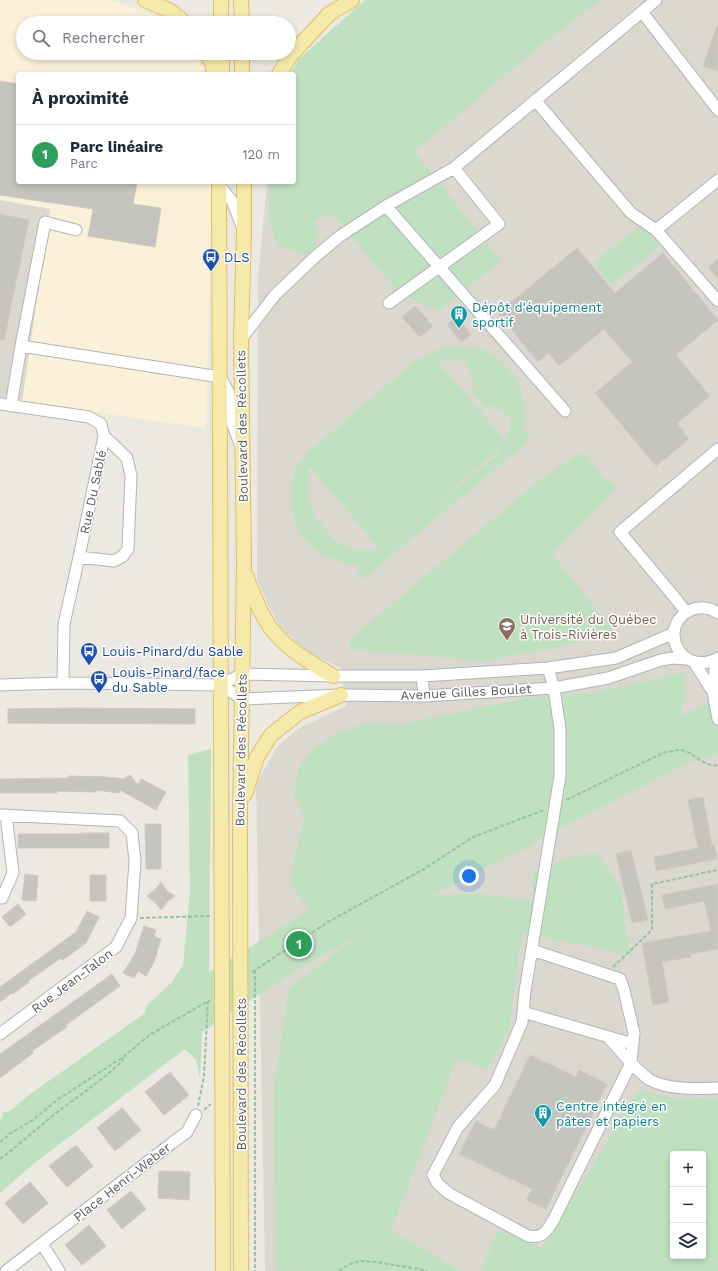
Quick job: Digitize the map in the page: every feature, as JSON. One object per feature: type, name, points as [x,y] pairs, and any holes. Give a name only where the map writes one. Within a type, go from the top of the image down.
[{"type":"main road","points":[[145,0],[171,11],[177,16]]},
{"type":"main road","points":[[221,0],[221,16]]},
{"type":"main road","points":[[241,0],[242,16]]},
{"type":"main road","points":[[296,50],[329,14],[352,0]]},
{"type":"main road","points":[[210,60],[213,65],[214,72]]},
{"type":"main road","points":[[222,60],[222,72]]},
{"type":"main road","points":[[242,60],[242,72]]},
{"type":"main road","points":[[280,72],[288,60]]},
{"type":"main road","name":"Boulevard des Récollets","points":[[219,184],[223,1271]]},
{"type":"main road","name":"Boulevard des Récollets","points":[[241,1271],[240,816],[244,562],[241,339],[244,184]]},
{"type":"main road","points":[[244,211],[248,184]]},
{"type":"main road","points":[[244,562],[248,582],[265,620],[277,635],[299,655],[333,676]]},
{"type":"main road","points":[[240,816],[257,757],[271,735],[300,712],[341,695]]},
{"type":"street","points":[[241,339],[275,295],[316,256],[340,236],[386,206],[454,168],[656,0]]},
{"type":"street","points":[[642,12],[718,110]]},
{"type":"street","points":[[535,100],[631,213],[656,230],[718,301]]},
{"type":"street","points":[[389,303],[499,224],[454,168]]},
{"type":"street","points":[[656,230],[718,180]]},
{"type":"street","points":[[219,184],[232,201],[244,232]]},
{"type":"street","points":[[386,206],[565,411]]},
{"type":"street","points":[[76,230],[45,222],[21,346],[5,405],[89,417],[101,424],[104,436]]},
{"type":"street","points":[[21,346],[220,377],[228,391],[233,425],[242,450]]},
{"type":"street","name":"Rue Du Sablé","points":[[79,557],[114,560],[124,556],[128,548],[131,476],[127,458],[104,436]]},
{"type":"street","name":"Rue Du Sablé","points":[[63,682],[64,624],[104,436]]},
{"type":"street","points":[[686,612],[620,532],[718,449]]},
{"type":"street","points":[[712,692],[690,661],[681,654],[677,648],[674,633],[680,618],[686,612],[703,608],[712,609],[718,613]]},
{"type":"street","name":"Avenue Gilles Boulet","points":[[242,674],[422,676],[548,668],[616,658],[674,633]]},
{"type":"street","name":"Avenue Gilles Boulet","points":[[242,698],[341,695],[424,696],[554,688],[608,678],[661,660],[673,658],[702,664],[717,659]]},
{"type":"street","points":[[717,659],[712,692],[718,719]]},
{"type":"street","points":[[532,950],[620,979],[634,1033],[631,1063],[553,1221],[545,1234],[536,1237],[528,1236],[450,1194],[438,1184],[433,1175],[458,1127],[495,1085],[522,1022],[532,950],[560,776],[560,729],[554,688],[548,668]]},
{"type":"street","points":[[0,685],[63,682],[221,685],[242,674]]},
{"type":"street","points":[[422,676],[424,696]]},
{"type":"street","points":[[221,685],[242,698]]},
{"type":"street","name":"Rue Jean-Talon","points":[[0,898],[2,898],[12,873],[3,815],[120,821],[132,833],[135,861],[131,918],[116,947],[0,1034]]},
{"type":"street","points":[[523,1012],[633,1044]]},
{"type":"street","points":[[608,1037],[631,1063],[650,1079],[660,1084],[685,1089],[718,1088]]},
{"type":"street","name":"Place Henri-Weber","points":[[6,1271],[187,1132],[196,1115]]},
{"type":"street","points":[[42,1244],[59,1271]]},
{"type":"path","points":[[564,801],[663,753],[680,750],[692,754],[703,763],[713,766],[718,765]]},
{"type":"path","points":[[255,1271],[254,970],[328,922],[424,869],[473,837],[545,810]]},
{"type":"path","points":[[620,979],[613,967],[652,930],[652,884],[718,870]]},
{"type":"path","points":[[131,918],[222,916]]},
{"type":"path","points":[[0,1142],[11,1133],[33,1120],[56,1100],[123,1057],[151,1034],[215,997]]},
{"type":"path","points":[[196,1115],[204,1076],[208,1001]]},
{"type":"path","points":[[0,1159],[21,1144],[55,1114],[111,1072],[123,1060],[123,1057]]},
{"type":"path","points":[[340,1271],[350,1264],[360,1261],[376,1262],[427,1271]]},
{"type":"shaded area","points":[[0,0],[111,0],[158,16],[16,16],[16,60],[198,60],[203,72],[16,72],[16,184],[212,184],[206,428],[22,402],[50,210],[0,200]]},
{"type":"shaded area","name":"Université du Québec à Trois-Rivières","points":[[395,0],[718,0],[718,1271],[265,1271],[256,784],[277,747],[299,728],[346,706],[341,668],[310,654],[281,628],[270,609],[257,580],[258,279],[267,184],[296,184],[296,178]]},
{"type":"shaded area","points":[[0,200],[50,209],[22,402],[0,399]]},
{"type":"green space","points":[[365,0],[600,0],[524,59],[453,120],[414,151],[501,261],[462,291],[438,312],[398,292],[333,214],[315,219],[316,256],[282,248],[274,238],[268,216],[271,184],[296,184],[296,72],[291,72],[298,60]]},
{"type":"green space","points":[[642,224],[660,246],[612,285],[594,263]]},
{"type":"green space","points":[[451,347],[474,348],[492,354],[500,360],[514,377],[523,397],[525,420],[523,430],[531,439],[363,579],[355,571],[362,564],[347,563],[333,559],[310,545],[302,535],[295,522],[292,508],[293,478],[296,469],[306,454],[416,360],[435,350]],"holes":[[[449,359],[465,361],[475,385],[470,390],[486,408],[490,405],[511,417],[509,434],[506,441],[438,362]],[[503,446],[501,452],[405,530]],[[311,468],[379,548],[367,551],[351,549],[334,540],[315,517],[308,497],[308,470]]]},
{"type":"green space","points":[[580,453],[587,454],[602,477],[617,487],[552,554],[617,635],[599,636],[556,648],[481,661],[351,649],[349,640],[541,479]]},
{"type":"green space","points":[[684,672],[684,695],[679,717],[718,698],[718,753],[685,764],[535,842],[523,850],[514,853],[423,900],[434,896],[476,893],[533,901],[533,872],[574,856],[597,853],[621,888],[627,939],[632,955],[522,933],[509,1029],[486,1070],[457,1058],[391,1230],[460,1271],[277,1271],[273,1095],[289,989],[359,935],[293,972],[202,1032],[200,1078],[196,1060],[185,1049],[36,1162],[0,1193],[0,1119],[2,1118],[3,1112],[10,1111],[29,1095],[145,1013],[146,1006],[171,983],[183,965],[190,892],[188,755],[211,749],[209,972],[310,910],[292,886],[293,865],[305,817],[294,796],[298,770],[311,751],[337,733],[367,723],[401,724],[533,697],[592,693]]},
{"type":"green space","points":[[638,1091],[681,1099],[718,1097],[718,1271],[482,1271],[498,1230],[543,1248]]},
{"type":"building","points":[[718,26],[718,71],[703,66]]},
{"type":"building","points":[[0,81],[16,84],[16,184],[137,184],[133,204],[161,208],[155,247],[88,236],[93,209],[0,195]]},
{"type":"building","points":[[0,214],[29,220],[4,340],[0,340]]},
{"type":"building","points":[[577,248],[615,293],[663,253],[718,320],[676,355],[710,396],[677,423],[689,439],[656,466],[595,393],[632,362],[604,329],[559,366],[549,353],[538,362],[498,313]]},
{"type":"building","points":[[718,259],[718,279],[708,267]]},
{"type":"building","points":[[415,306],[433,326],[420,337],[402,317]]},
{"type":"building","name":"Dépôt d'équipement sportif","points":[[457,316],[471,335],[461,342],[447,324]]},
{"type":"building","points":[[8,709],[195,709],[195,724],[8,723]]},
{"type":"building","points":[[130,775],[138,785],[141,779],[166,792],[156,810],[120,790],[119,793],[96,790],[96,792],[57,791],[57,793],[0,793],[0,779],[69,778],[69,776],[124,779]]},
{"type":"building","points":[[703,797],[712,846],[714,845],[717,859],[656,871],[654,857],[698,848],[688,800]]},
{"type":"building","points":[[145,824],[161,824],[161,869],[146,869]]},
{"type":"building","points":[[109,833],[109,848],[18,848],[18,834]]},
{"type":"building","points":[[631,850],[648,920],[632,923],[616,854]]},
{"type":"building","points":[[25,874],[38,876],[36,901],[22,900]]},
{"type":"building","points":[[90,875],[106,875],[106,901],[90,901]]},
{"type":"building","points":[[161,882],[167,891],[175,896],[167,902],[161,910],[155,902],[147,896],[155,890]]},
{"type":"building","points":[[718,884],[718,949],[690,954],[691,957],[662,962],[669,1002],[653,1005],[642,943],[711,931],[704,901],[665,909],[662,895]]},
{"type":"building","points":[[18,904],[26,914],[10,927],[2,917]]},
{"type":"building","points":[[87,911],[99,917],[86,943],[63,960],[61,958],[0,1002],[0,987],[76,932]]},
{"type":"building","points":[[144,926],[156,930],[154,936],[161,939],[154,962],[146,976],[138,971],[134,978],[123,973],[135,954]]},
{"type":"building","points":[[112,974],[120,986],[66,1025],[67,1027],[32,1051],[33,1053],[0,1078],[0,1054]]},
{"type":"building","name":"Centre intégré en pâtes et papiers","points":[[530,1055],[576,1077],[579,1070],[607,1084],[546,1209],[526,1200],[532,1189],[459,1154],[476,1121],[494,1130]]},
{"type":"building","points":[[170,1072],[189,1095],[164,1115],[145,1092]]},
{"type":"building","points":[[122,1108],[141,1130],[115,1151],[97,1128]]},
{"type":"building","points":[[76,1145],[93,1166],[67,1187],[49,1166]]},
{"type":"building","points":[[159,1171],[190,1172],[189,1200],[158,1198]]},
{"type":"building","points":[[30,1182],[48,1203],[23,1224],[5,1203]]},
{"type":"building","points":[[131,1191],[146,1209],[122,1229],[107,1210]]},
{"type":"building","points":[[89,1225],[106,1246],[82,1265],[65,1245]]},
{"type":"place","name":"DLS","points":[[211,272]]},
{"type":"place","name":"Dépôt d'équipement sportif","points":[[459,329]]},
{"type":"place","name":"Université du Québec à Trois-Rivières","points":[[507,641]]},
{"type":"place","name":"Louis-Pinard/du Sable","points":[[89,666]]},
{"type":"place","name":"Louis-Pinard/face du Sable","points":[[99,694]]},
{"type":"place","name":"Parc linéaire","points":[[299,944]]},
{"type":"place","name":"Centre intégré en pâtes et papiers","points":[[543,1128]]}]
